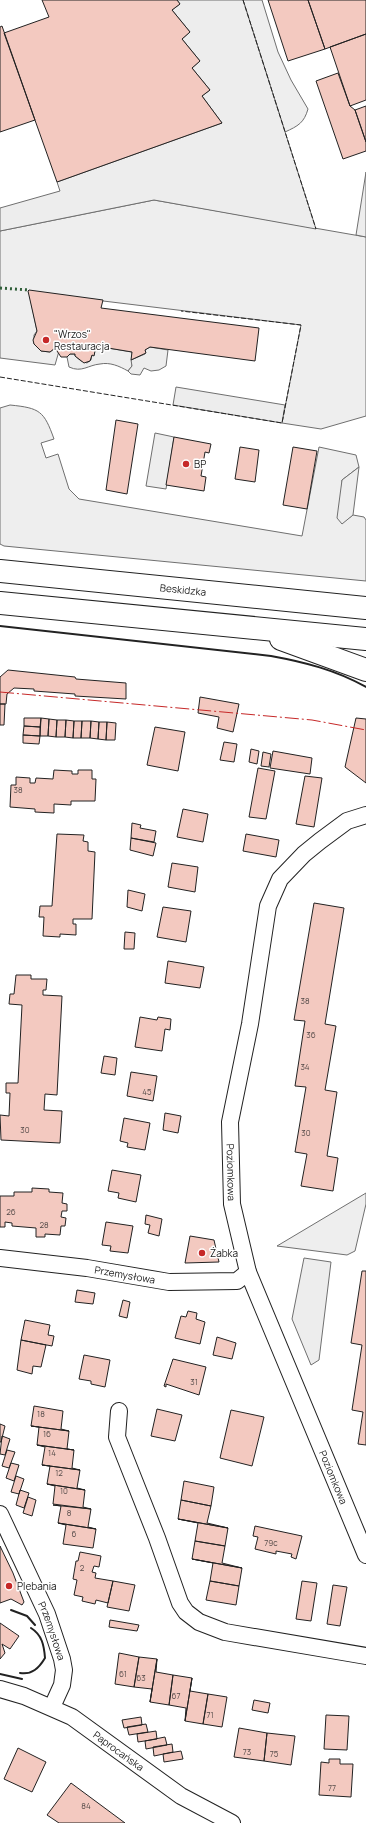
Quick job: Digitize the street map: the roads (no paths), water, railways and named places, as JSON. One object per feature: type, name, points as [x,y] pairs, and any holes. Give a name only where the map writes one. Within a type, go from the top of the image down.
[{"type":"main road","points":[[0,560],[38,574]]},
{"type":"main road","name":"Beskidzka","points":[[0,571],[366,608]]},
{"type":"main road","points":[[0,602],[366,639]]},
{"type":"main road","points":[[242,626],[350,662],[366,670]]},
{"type":"street","name":"Poziomkowa","points":[[366,815],[347,821],[304,854],[280,879],[268,906],[250,1024],[230,1122],[232,1204],[248,1272],[366,1555]]},
{"type":"street","name":"Przemysłowa","points":[[0,1258],[87,1268],[169,1282],[237,1281],[248,1272]]},
{"type":"street","points":[[119,1411],[117,1437],[157,1538],[178,1599],[190,1616],[204,1624],[225,1632],[366,1656]]},
{"type":"street","name":"Przemysłowa","points":[[0,1514],[47,1614],[62,1659],[64,1670],[62,1685],[52,1707]]},
{"type":"street","name":"Paprocańska","points":[[0,1689],[52,1707],[72,1717],[181,1796],[232,1823]]},
{"type":"place","name":"\"Wrzos\" Restauracja","points":[[46,340]]},
{"type":"place","name":"BP","points":[[186,464]]},
{"type":"place","name":"Żabka","points":[[202,1253]]},
{"type":"place","name":"Plebania","points":[[9,1586]]}]
